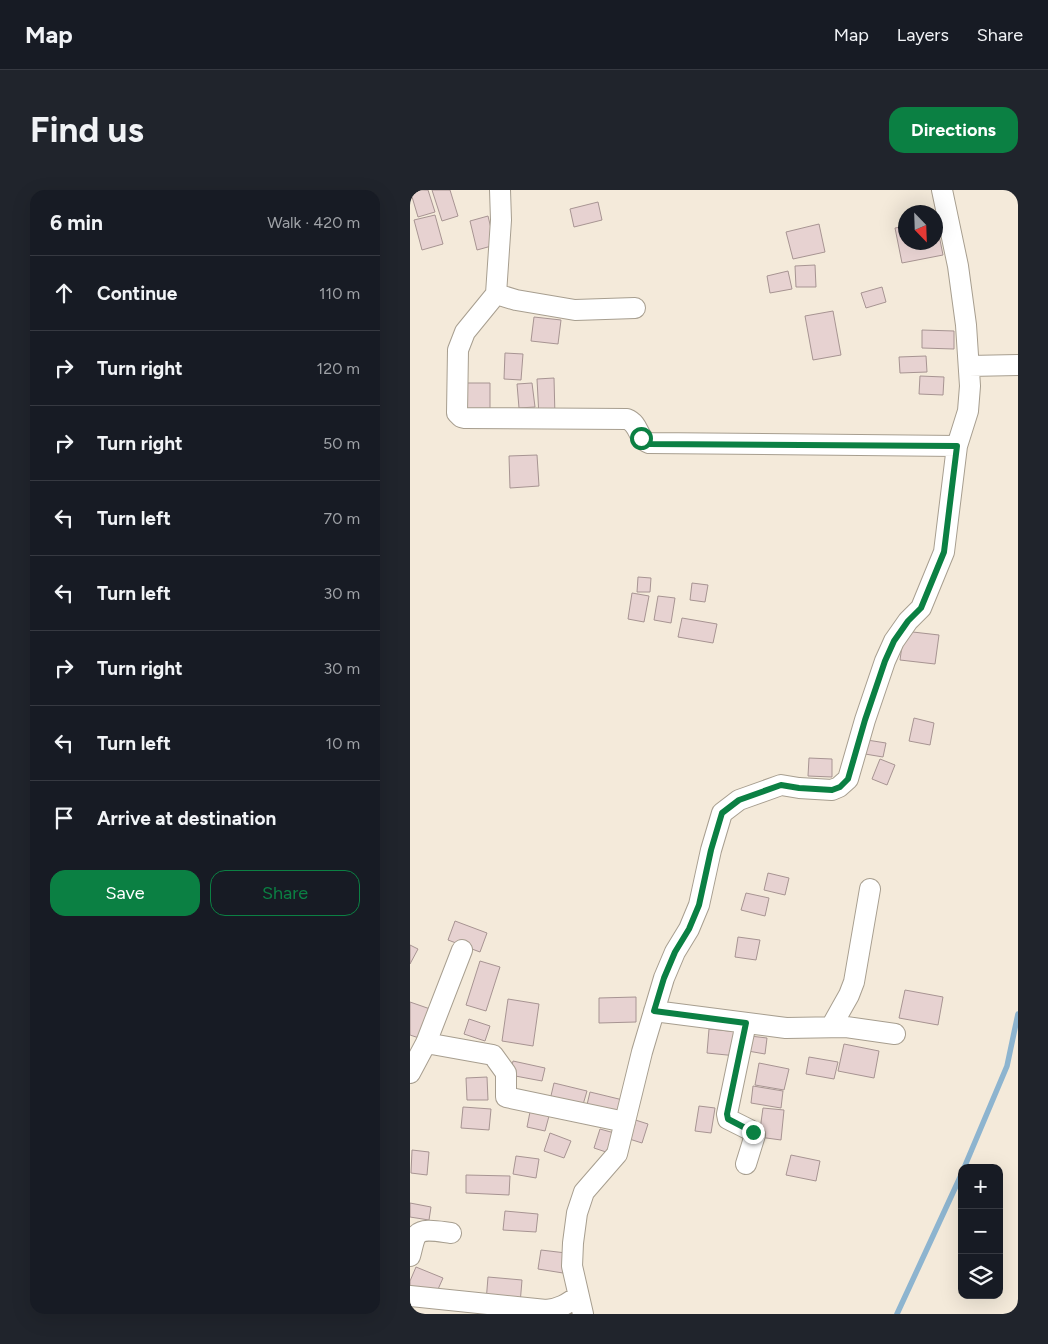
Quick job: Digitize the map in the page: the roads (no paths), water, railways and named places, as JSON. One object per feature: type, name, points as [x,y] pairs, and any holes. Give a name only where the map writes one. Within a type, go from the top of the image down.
[{"type":"street","points":[[500,190],[501,220],[496,294],[465,332],[458,350],[457,413],[460,417],[627,419],[634,424],[641,438],[649,444],[957,446]]},
{"type":"street","points":[[410,1296],[546,1310],[580,1305],[572,1266],[577,1213],[584,1192],[617,1154],[664,978],[699,905],[711,850],[722,813],[739,800],[781,785],[832,790],[840,787],[848,779],[885,661],[894,641],[908,621],[921,608],[944,552],[957,446],[968,411],[969,366],[958,266],[942,190]]},
{"type":"street","points":[[496,294],[516,300],[575,310],[635,308]]},
{"type":"street","points":[[969,366],[1018,365]]},
{"type":"street","points":[[831,1027],[854,982],[870,889]]},
{"type":"street","points":[[410,1073],[426,1043],[462,950]]},
{"type":"street","points":[[654,1011],[786,1028],[846,1027],[895,1034]]},
{"type":"street","points":[[746,1023],[727,1114],[728,1119],[750,1130],[754,1135],[746,1164]]},
{"type":"street","points":[[426,1043],[492,1055],[506,1073],[506,1097],[510,1099],[625,1122]]},
{"type":"street","points":[[410,1256],[415,1237],[420,1233],[425,1231],[451,1233]]},
{"type":"waterway","points":[[966,1164],[1007,1066],[1018,1014]]},
{"type":"waterway","points":[[897,1314],[958,1182]]}]
